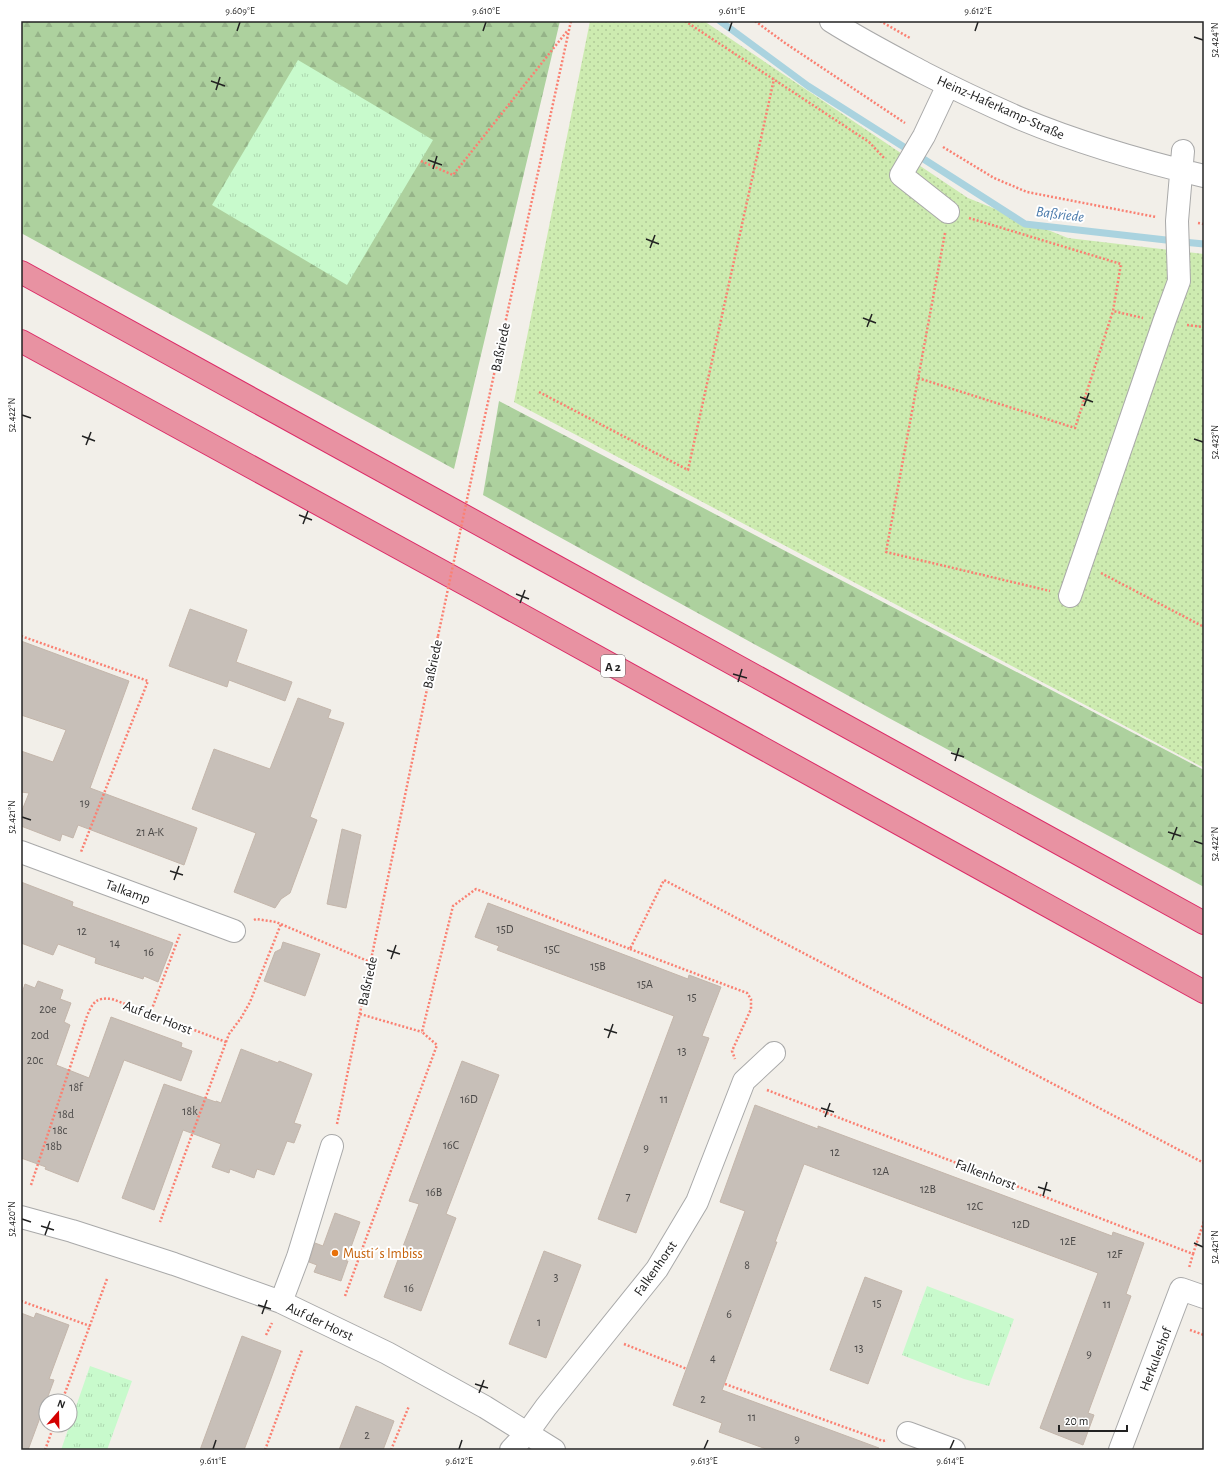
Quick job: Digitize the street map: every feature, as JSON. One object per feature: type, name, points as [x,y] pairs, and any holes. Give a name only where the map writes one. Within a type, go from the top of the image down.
[{"type":"highway","points":[[21,272],[1204,923]]},
{"type":"highway","name":"A 2","points":[[21,341],[1204,992]]},
{"type":"street","name":"Heinz-Haferkamp-Straße","points":[[831,21],[948,85],[1006,112],[1069,137],[1130,157],[1182,161],[1204,176]]},
{"type":"street","points":[[948,85],[924,136],[901,175],[948,212]]},
{"type":"street","points":[[1070,596],[1179,281],[1177,220],[1182,161]]},
{"type":"street","name":"Talkamp","points":[[21,852],[234,931]]},
{"type":"street","name":"Falkenhorst","points":[[511,1450],[528,1432],[546,1407],[657,1269],[697,1202],[744,1081],[774,1053]]},
{"type":"street","points":[[281,1302],[298,1257],[332,1146]]},
{"type":"street","name":"Auf der Horst","points":[[21,1217],[72,1231],[174,1264],[281,1302],[388,1353],[528,1432],[554,1450]]},
{"type":"street","points":[[1182,1289],[1204,1297]]},
{"type":"street","name":"Herkuleshof","points":[[1120,1450],[1182,1289]]},
{"type":"street","points":[[908,1433],[954,1450]]},
{"type":"path","name":"Baßriede","points":[[332,1146],[476,457],[571,21]]},
{"type":"path","points":[[685,21],[869,142],[901,175]]},
{"type":"path","points":[[754,21],[924,136],[994,178],[1027,192],[1177,220]]},
{"type":"path","points":[[880,21],[913,39]]},
{"type":"path","points":[[421,160],[453,175],[569,28]]},
{"type":"path","points":[[539,392],[688,470],[774,79]]},
{"type":"path","points":[[918,378],[1076,428],[1113,311],[1121,264],[948,212],[886,552],[1070,596]]},
{"type":"path","points":[[1113,311],[1164,322],[1204,327]]},
{"type":"path","points":[[1081,563],[1204,627]]},
{"type":"path","points":[[21,636],[148,681],[74,871]]},
{"type":"path","points":[[630,950],[664,880],[1204,1164]]},
{"type":"path","points":[[422,1032],[453,906],[476,889],[630,950],[747,993],[751,999],[751,1009],[732,1051],[744,1081]]},
{"type":"path","points":[[150,1014],[188,913]]},
{"type":"path","points":[[234,931],[256,919],[276,922],[370,962]]},
{"type":"path","points":[[160,1222],[229,1034],[241,1018],[250,1002],[281,924]]},
{"type":"path","name":"Auf der Horst","points":[[30,1185],[87,1016],[93,1003],[103,998],[112,999],[226,1042]]},
{"type":"path","points":[[345,1296],[437,1046],[422,1032],[360,1014]]},
{"type":"path","name":"Falkenhorst","points":[[744,1081],[1193,1254]]},
{"type":"path","points":[[1182,1289],[1204,1221]]},
{"type":"path","points":[[65,1393],[107,1280]]},
{"type":"path","points":[[21,1301],[90,1326]]},
{"type":"path","points":[[609,1330],[626,1346],[687,1369]]},
{"type":"path","points":[[265,1450],[302,1350]]},
{"type":"path","points":[[724,1384],[883,1441],[908,1433]]},
{"type":"path","points":[[391,1450],[409,1406]]},
{"type":"path","points":[[44,1450],[51,1433]]},
{"type":"green space","points":[[21,21],[560,21],[454,469],[21,233]]},
{"type":"green space","points":[[590,21],[704,21],[968,198],[1068,238],[1204,254],[1204,768],[514,402]]},
{"type":"green space","points":[[298,60],[433,140],[347,285],[212,205]]},
{"type":"green space","points":[[499,401],[1204,770],[1204,887],[887,717],[483,495]]},
{"type":"green space","points":[[927,1286],[1014,1319],[989,1386],[964,1379],[902,1355]]},
{"type":"green space","points":[[90,1366],[132,1381],[107,1450],[61,1450],[67,1433],[78,1433],[78,1401]]},
{"type":"building","points":[[190,609],[247,630],[236,662],[292,682],[285,701],[229,680],[227,687],[169,666]]},
{"type":"building","points":[[21,641],[129,681],[90,788],[197,828],[184,865],[78,825],[73,838],[62,834],[60,841],[21,826],[21,813],[29,793],[21,792],[21,751],[53,762],[66,730],[21,715]]},
{"type":"building","points":[[298,698],[331,710],[328,718],[344,723],[310,817],[317,820],[290,893],[281,899],[275,908],[234,892],[256,833],[192,809],[214,749],[270,769]]},
{"type":"building","points":[[342,829],[361,835],[346,908],[327,904]]},
{"type":"building","points":[[21,882],[73,902],[72,906],[173,943],[158,982],[144,976],[143,979],[95,963],[96,958],[58,944],[53,955],[21,943]]},
{"type":"building","points":[[488,903],[688,979],[689,975],[721,987],[702,1036],[709,1038],[636,1233],[598,1219],[674,1016],[497,950],[499,946],[475,937]]},
{"type":"building","points":[[283,942],[320,954],[305,996],[264,981],[275,952],[281,949]]},
{"type":"building","points":[[38,981],[63,990],[60,999],[71,1003],[64,1022],[70,1025],[56,1065],[89,1078],[111,1017],[182,1043],[181,1047],[192,1051],[181,1081],[124,1060],[78,1182],[45,1169],[46,1167],[21,1158],[21,996],[25,984],[35,988]]},
{"type":"building","points":[[241,1049],[278,1063],[279,1061],[312,1074],[294,1123],[301,1125],[294,1143],[287,1141],[274,1175],[257,1169],[254,1178],[230,1169],[229,1173],[212,1167],[221,1144],[183,1130],[154,1210],[122,1198],[164,1084],[221,1103]]},
{"type":"building","points":[[462,1061],[499,1075],[446,1214],[456,1218],[421,1311],[384,1297],[419,1204],[409,1201]]},
{"type":"building","points":[[755,1105],[818,1129],[818,1126],[1112,1236],[1113,1232],[1144,1243],[1126,1294],[1131,1296],[1088,1413],[1094,1415],[1083,1445],[1040,1428],[1098,1273],[804,1164],[775,1242],[777,1242],[722,1390],[879,1448],[878,1450],[769,1450],[719,1432],[722,1423],[673,1405],[745,1211],[720,1202]]},
{"type":"building","name":"Musti´s Imbiss","points":[[335,1213],[360,1222],[346,1261],[348,1261],[341,1281],[314,1272],[317,1265],[309,1262],[315,1243],[323,1246]]},
{"type":"building","points":[[544,1251],[581,1265],[546,1358],[509,1344]]},
{"type":"building","points":[[865,1277],[902,1291],[868,1384],[830,1370]]},
{"type":"building","points":[[21,1313],[34,1318],[36,1313],[69,1325],[49,1379],[54,1380],[49,1393],[38,1393],[38,1423],[28,1450],[21,1450]]},
{"type":"building","points":[[242,1336],[281,1351],[269,1384],[244,1450],[200,1450]]},
{"type":"building","points":[[356,1406],[394,1421],[383,1450],[339,1450]]},
{"type":"waterway","name":"Baßriede","points":[[720,21],[808,86],[907,149]]},
{"type":"waterway","name":"Baßriede","points":[[922,158],[1025,224],[1166,240]]},
{"type":"waterway","name":"Baßriede","points":[[1183,242],[1204,244]]},
{"type":"place","name":"Musti´s Imbiss","points":[[335,1253]]}]
